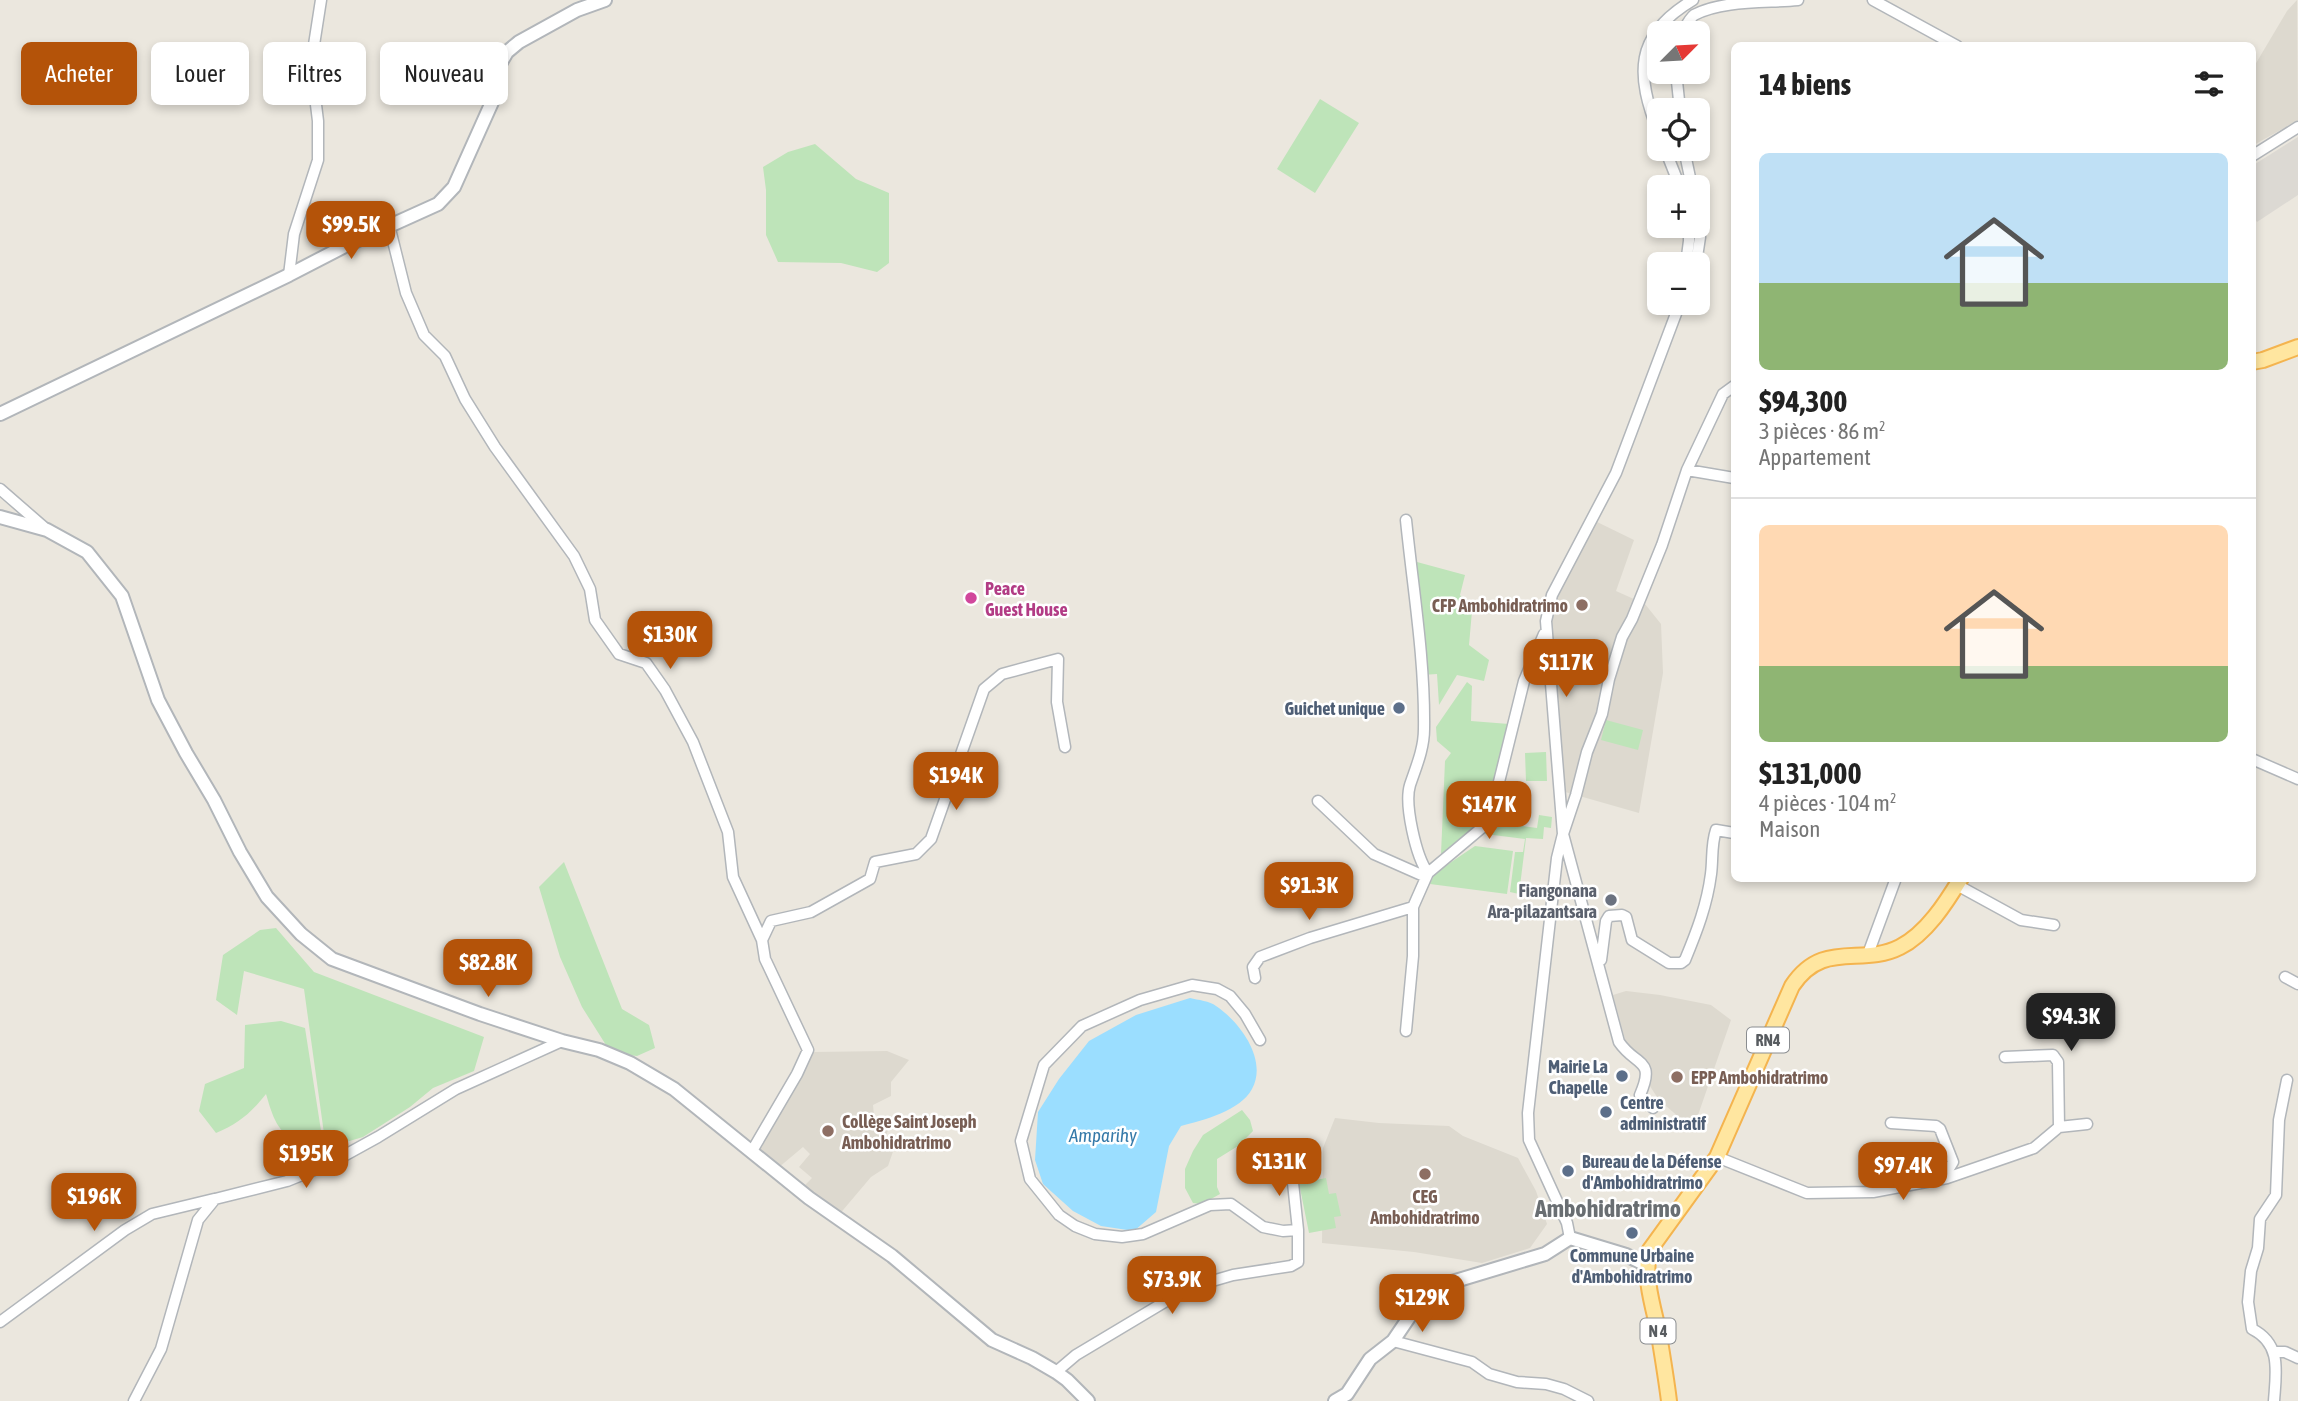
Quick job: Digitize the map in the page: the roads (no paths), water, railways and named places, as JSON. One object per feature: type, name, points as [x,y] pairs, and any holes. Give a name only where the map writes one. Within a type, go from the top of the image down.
[{"type":"main road","points":[[2256,361],[2298,347]]},
{"type":"main road","name":"RN4","points":[[1648,1265],[1717,1157],[1792,986],[1799,976],[1816,963],[1831,957],[1884,953],[1899,947],[1918,935],[1959,882]]},
{"type":"main road","name":"N 4","points":[[1648,1265],[1669,1401]]},
{"type":"street","points":[[289,275],[294,234],[318,160],[318,121],[311,64],[321,0]]},
{"type":"street","points":[[0,414],[389,225],[438,204],[454,187],[493,100],[497,69],[508,52],[519,42],[576,10],[605,0]]},
{"type":"street","points":[[1647,98],[1643,58],[1653,33],[1671,13],[1693,0]]},
{"type":"street","points":[[1689,21],[1692,16],[1717,6],[1743,1],[1769,3],[1798,0]]},
{"type":"street","points":[[1872,0],[1950,42]]},
{"type":"street","points":[[2256,153],[2298,127]]},
{"type":"street","points":[[389,225],[406,293],[424,335],[445,356],[465,399],[495,447],[574,556],[590,589],[595,620],[619,654],[646,663],[665,690],[693,742],[728,832],[733,877],[762,940],[765,959],[808,1050],[752,1151]]},
{"type":"street","points":[[1406,1031],[1413,956],[1413,907],[1427,875],[1484,826],[1496,794],[1524,681],[1545,632],[1552,594],[1616,473],[1675,315]]},
{"type":"street","points":[[1570,1238],[1567,1223],[1529,1140],[1528,1113],[1557,858],[1602,714],[1622,636],[1632,619],[1662,545],[1687,470],[1723,394],[1731,388]]},
{"type":"street","points":[[1687,470],[1731,477]]},
{"type":"street","points":[[0,489],[47,530],[87,552],[122,596],[158,700],[186,753],[215,800],[240,852],[267,897],[301,934],[332,959],[480,1014],[599,1050],[630,1063],[674,1089],[809,1198],[892,1256],[992,1340],[1056,1372],[1068,1380],[1088,1401]]},
{"type":"street","points":[[0,517],[47,530]]},
{"type":"street","points":[[1406,520],[1422,675],[1424,731],[1418,767],[1409,788],[1413,837],[1427,875]]},
{"type":"street","points":[[1545,632],[1563,834],[1619,1042],[1626,1052],[1642,1062],[1647,1079],[1640,1095],[1653,1108]]},
{"type":"street","points":[[762,940],[771,921],[811,912],[870,878],[875,862],[916,854],[931,839],[955,765],[984,690],[1002,674],[1058,659],[1057,702],[1065,747]]},
{"type":"street","points":[[2256,761],[2298,779]]},
{"type":"street","points":[[1318,801],[1374,854],[1427,875]]},
{"type":"street","points":[[1600,967],[1606,921],[1609,916],[1616,915],[1626,917],[1632,940],[1670,963],[1681,963],[1685,960],[1703,918],[1711,873],[1712,841],[1717,830],[1731,832]]},
{"type":"street","points":[[1868,954],[1895,882]]},
{"type":"street","points":[[1959,882],[2021,920],[2054,925]]},
{"type":"street","points":[[1255,978],[1253,967],[1260,957],[1320,934],[1413,907]]},
{"type":"street","points":[[2285,977],[2298,984]]},
{"type":"street","points":[[1260,1040],[1245,1014],[1230,996],[1217,989],[1192,985],[1140,1000],[1082,1026],[1044,1065],[1021,1141],[1030,1179],[1037,1188],[1059,1215],[1075,1226],[1095,1234],[1122,1237],[1143,1234],[1210,1205],[1231,1204],[1263,1227],[1283,1231],[1298,1230]]},
{"type":"street","points":[[0,1322],[125,1230],[152,1214],[287,1181],[329,1164],[456,1089],[562,1041]]},
{"type":"street","points":[[2005,1057],[2053,1055],[2058,1062],[2059,1127]]},
{"type":"street","points":[[2274,1401],[2274,1352],[2264,1335],[2252,1329],[2248,1302],[2251,1271],[2258,1248],[2260,1219],[2276,1195],[2279,1119],[2287,1080]]},
{"type":"street","points":[[1891,1123],[1936,1126],[1940,1129],[1953,1162],[1939,1173],[1937,1180]]},
{"type":"street","points":[[1717,1157],[1807,1193],[1873,1192],[1937,1180],[2008,1158],[2034,1148],[2059,1127],[2087,1124]]},
{"type":"street","points":[[1056,1372],[1076,1355],[1188,1288],[1233,1275],[1291,1266],[1298,1262],[1298,1230],[1290,1164]]},
{"type":"street","points":[[134,1401],[161,1349],[198,1220],[215,1199]]},
{"type":"street","points":[[1335,1401],[1347,1394],[1370,1359],[1393,1341],[1414,1310],[1452,1282],[1545,1254],[1570,1238],[1626,1255],[1648,1265]]},
{"type":"street","points":[[1393,1341],[1472,1362],[1489,1374],[1517,1382],[1555,1386],[1588,1401]]},
{"type":"street","points":[[2274,1352],[2285,1352],[2298,1358]]},
{"type":"water","name":"Amparihy","points":[[1190,998],[1213,1004],[1242,1032],[1254,1054],[1256,1078],[1252,1089],[1230,1109],[1181,1126],[1169,1146],[1156,1212],[1134,1231],[1101,1226],[1073,1211],[1043,1184],[1035,1160],[1038,1112],[1059,1079],[1089,1041],[1136,1015]]},
{"type":"place","name":"Peace Guest House","points":[[971,598]]},
{"type":"place","name":"CFP Ambohidratrimo","points":[[1582,605]]},
{"type":"place","name":"Guichet unique","points":[[1399,708]]},
{"type":"place","name":"Fiangonana Ara-pilazantsara","points":[[1611,900]]},
{"type":"place","name":"Mairie La Chapelle","points":[[1622,1076]]},
{"type":"place","name":"EPP Ambohidratrimo","points":[[1677,1077]]},
{"type":"place","name":"Centre administratif","points":[[1606,1112]]},
{"type":"place","name":"Collège Saint Joseph Ambohidratrimo","points":[[828,1131]]},
{"type":"place","name":"Bureau de la Défense d'Ambohidratrimo","points":[[1568,1171]]},
{"type":"place","name":"CEG Ambohidratrimo","points":[[1425,1174]]},
{"type":"place","name":"Commune Urbaine d'Ambohidratrimo","points":[[1632,1233]]},
{"type":"district","name":"Ambohidratrimo","points":[[1608,1208]]}]
